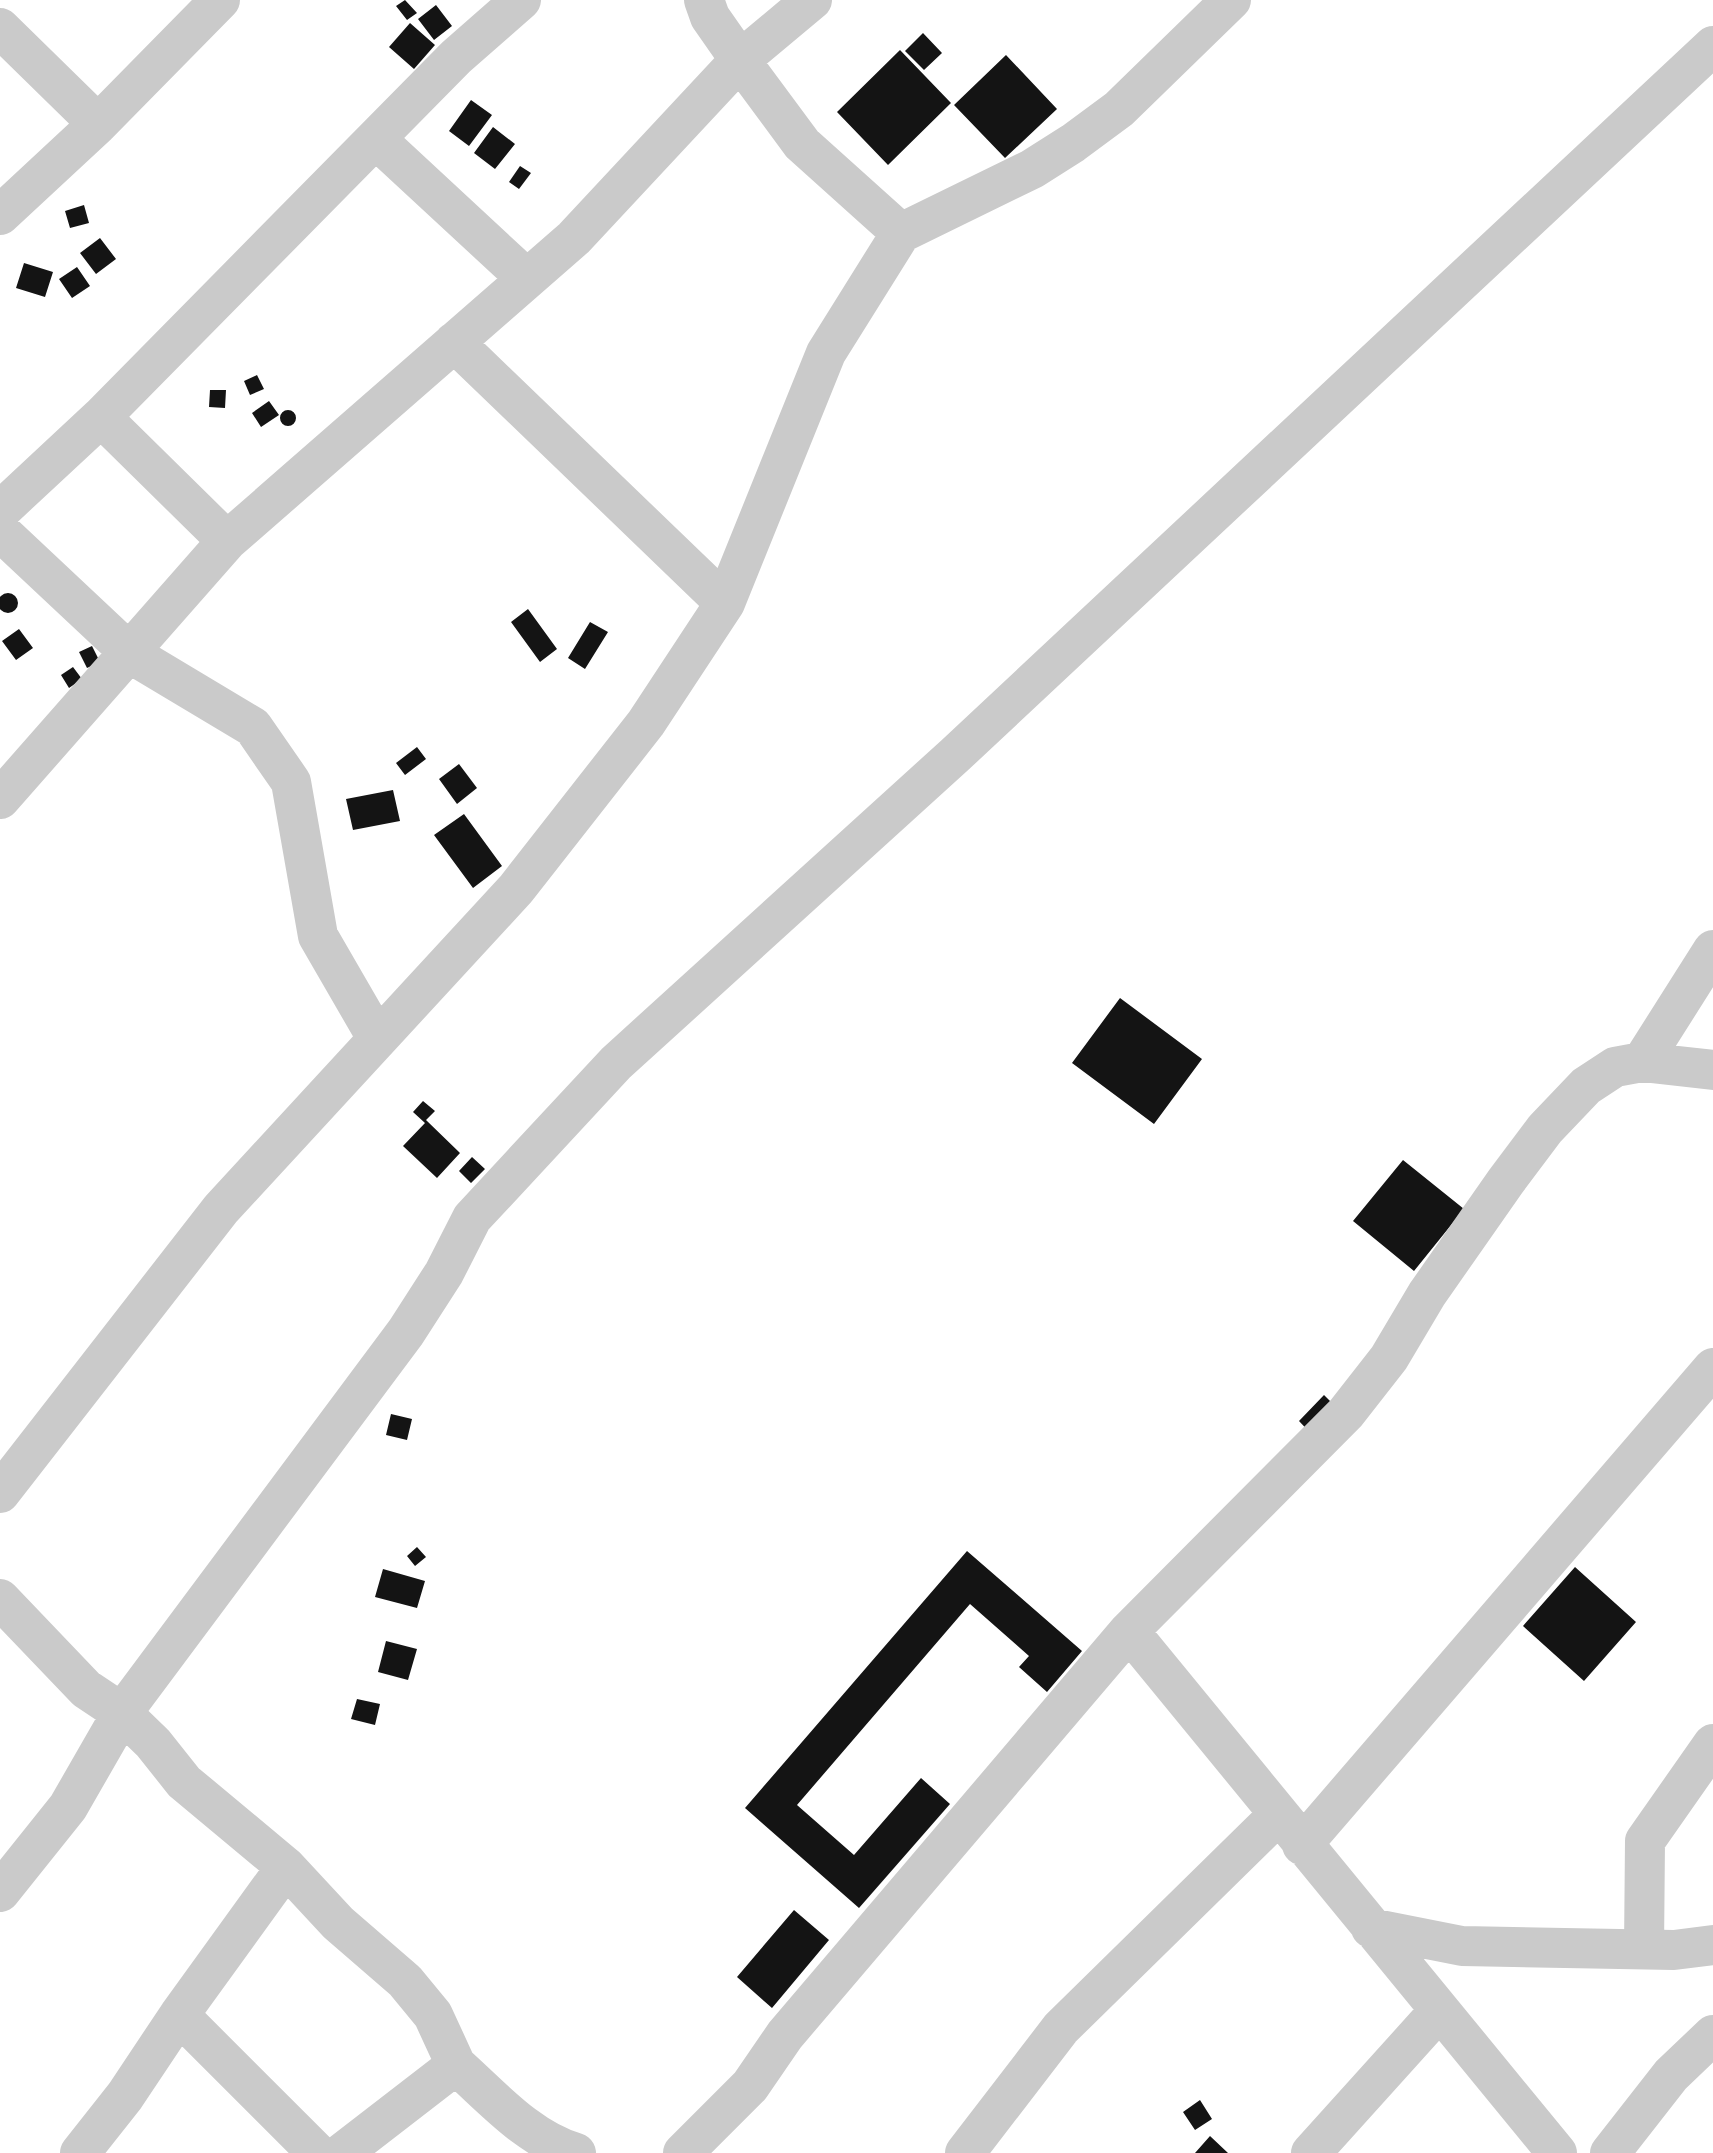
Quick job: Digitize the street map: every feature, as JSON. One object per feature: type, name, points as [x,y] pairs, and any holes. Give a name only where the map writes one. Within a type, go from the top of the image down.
[{"type":"street","points":[[0,215],[98,124],[220,0]]},
{"type":"street","points":[[0,511],[101,417],[456,57],[521,0]]},
{"type":"street","points":[[704,0],[710,17],[802,144],[901,233]]},
{"type":"street","points":[[0,799],[131,654],[227,541],[574,238],[740,60],[812,0]]},
{"type":"street","points":[[0,1493],[221,1209],[516,889],[646,723],[725,603],[826,353],[901,233],[1032,169],[1073,143],[1119,109],[1231,0]]},
{"type":"street","points":[[0,28],[98,124]]},
{"type":"street","points":[[0,1892],[68,1807],[122,1713],[406,1332],[444,1273],[472,1218],[550,1130],[616,1063],[933,776],[1713,46]]},
{"type":"street","points":[[377,140],[527,279]]},
{"type":"street","points":[[454,342],[725,603]]},
{"type":"street","points":[[101,417],[227,541]]},
{"type":"street","points":[[0,531],[131,654],[253,727],[291,782],[318,936],[377,1038]]},
{"type":"street","points":[[1642,1062],[1713,950]]},
{"type":"street","points":[[683,2153],[750,2086],[785,2035],[1129,1631],[1346,1413],[1389,1358],[1427,1294],[1545,1129],[1595,1080],[1615,1067],[1642,1062],[1713,1070]]},
{"type":"street","points":[[965,2153],[1061,2028],[1290,1830],[1713,1368]]},
{"type":"street","points":[[0,1599],[86,1689],[122,1713],[153,1743],[184,1782],[286,1867],[338,1923],[405,1981],[433,2015],[456,2065],[514,2119],[561,2149],[576,2153]]},
{"type":"street","points":[[1129,1631],[1557,2153]]},
{"type":"street","points":[[1644,1949],[1645,1841],[1713,1744]]},
{"type":"street","points":[[80,2153],[125,2096],[179,2015],[286,1867]]},
{"type":"street","points":[[1371,1928],[1462,1946],[1644,1949],[1713,1945]]},
{"type":"street","points":[[1311,2153],[1439,2011]]},
{"type":"street","points":[[179,2015],[317,2153]]},
{"type":"street","points":[[1610,2153],[1671,2075],[1713,2035]]},
{"type":"street","points":[[342,2153],[456,2065]]},
{"type":"building","points":[[405,0],[417,13],[407,20],[396,6]]},
{"type":"building","points":[[436,5],[452,26],[434,40],[418,19]]},
{"type":"building","points":[[410,23],[435,45],[414,69],[389,47]]},
{"type":"building","points":[[923,33],[942,53],[924,70],[905,51]]},
{"type":"building","points":[[900,50],[951,103],[888,165],[837,112]]},
{"type":"building","points":[[1006,55],[1057,109],[1005,158],[954,105]]},
{"type":"building","points":[[471,100],[492,115],[469,146],[449,131]]},
{"type":"building","points":[[493,127],[515,144],[495,169],[474,153]]},
{"type":"building","points":[[520,166],[531,173],[519,189],[509,182]]},
{"type":"building","points":[[84,205],[89,223],[70,228],[65,211]]},
{"type":"building","points":[[100,238],[116,259],[96,274],[80,253]]},
{"type":"building","points":[[24,263],[53,272],[45,297],[16,288]]},
{"type":"building","points":[[77,267],[90,286],[72,298],[59,279]]},
{"type":"building","points":[[257,375],[264,389],[250,395],[244,381]]},
{"type":"building","points":[[210,390],[226,390],[225,408],[209,407]]},
{"type":"building","points":[[269,401],[279,415],[261,427],[252,413]]},
{"type":"building","points":[[288,410],[296,418],[288,426],[280,418]]},
{"type":"building","points":[[4,593],[12,593],[18,603],[12,613],[4,613],[-2,607],[-2,599]]},
{"type":"building","points":[[528,609],[557,649],[540,662],[511,622]]},
{"type":"building","points":[[590,622],[608,632],[585,669],[568,658]]},
{"type":"building","points":[[19,629],[33,648],[16,660],[2,641]]},
{"type":"building","points":[[92,646],[100,662],[87,668],[79,652]]},
{"type":"building","points":[[73,667],[82,679],[69,688],[61,675]]},
{"type":"building","points":[[417,747],[426,759],[405,775],[396,763]]},
{"type":"building","points":[[459,764],[477,788],[457,804],[439,779]]},
{"type":"building","points":[[393,790],[400,821],[353,830],[346,799]]},
{"type":"building","points":[[464,814],[502,866],[473,888],[434,835]]},
{"type":"building","points":[[1120,998],[1202,1059],[1154,1124],[1072,1063]]},
{"type":"building","points":[[423,1101],[435,1111],[426,1120],[460,1153],[437,1178],[403,1146],[425,1123],[413,1112]]},
{"type":"building","points":[[472,1157],[485,1169],[471,1183],[459,1171]]},
{"type":"building","points":[[1403,1160],[1464,1209],[1414,1271],[1353,1221]]},
{"type":"building","points":[[1324,1395],[1343,1414],[1317,1440],[1299,1421]]},
{"type":"building","points":[[391,1414],[412,1419],[407,1440],[386,1435]]},
{"type":"building","points":[[417,1547],[426,1557],[415,1566],[407,1556]]},
{"type":"building","points":[[967,1551],[1082,1651],[1047,1692],[1019,1667],[1029,1656],[970,1604],[797,1805],[854,1855],[921,1778],[950,1804],[859,1908],[745,1808]]},
{"type":"building","points":[[1575,1567],[1636,1622],[1584,1681],[1523,1626]]},
{"type":"building","points":[[383,1569],[425,1581],[417,1608],[375,1597]]},
{"type":"building","points":[[386,1641],[417,1649],[408,1680],[378,1672]]},
{"type":"building","points":[[357,1699],[380,1704],[375,1725],[351,1719]]},
{"type":"building","points":[[794,1910],[829,1940],[772,2008],[737,1977]]},
{"type":"building","points":[[1200,2100],[1212,2119],[1195,2130],[1183,2112]]},
{"type":"building","points":[[1210,2136],[1228,2153],[1195,2153]]}]
